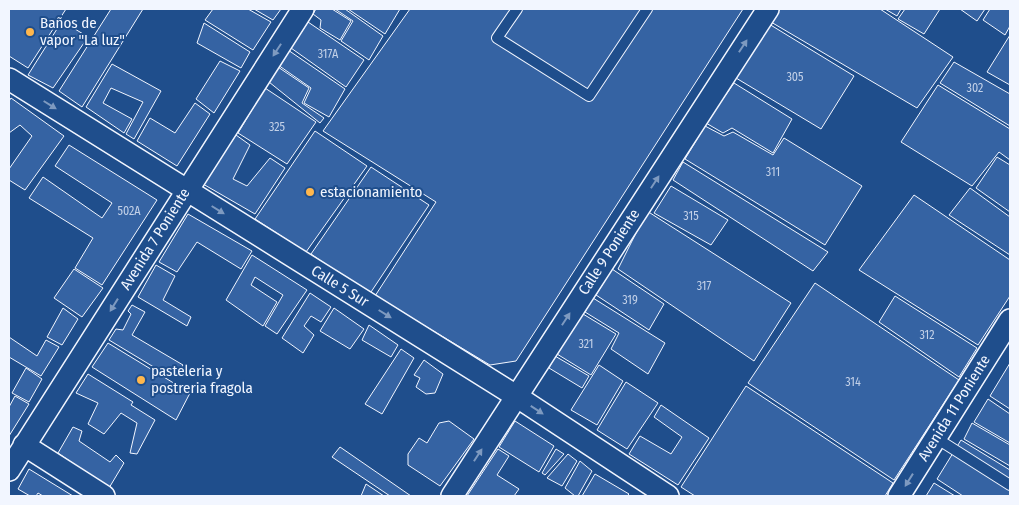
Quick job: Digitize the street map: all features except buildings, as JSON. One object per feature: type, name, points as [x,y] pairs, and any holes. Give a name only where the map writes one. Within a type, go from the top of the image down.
[{"type":"street","name":"Avenida 7 Poniente","points":[[9,470],[303,9]]},
{"type":"street","name":"Calle 9 Poniente","points":[[452,496],[768,9]]},
{"type":"street","name":"Calle 5 Sur","points":[[9,79],[516,396],[668,496]]},
{"type":"street","name":"Avenida 11 Poniente","points":[[899,496],[1010,320]]},
{"type":"street","points":[[24,445],[104,496]]},
{"type":"lane","points":[[518,9],[497,38],[589,96],[647,9]]},
{"type":"lane","points":[[936,438],[1010,485]]},
{"type":"place","name":"Baños de vapor \"La luz\"","points":[[30,32]]},
{"type":"place","name":"estacionamiento","points":[[310,192]]},
{"type":"place","name":"pasteleria y postreria fragola","points":[[141,380]]}]
